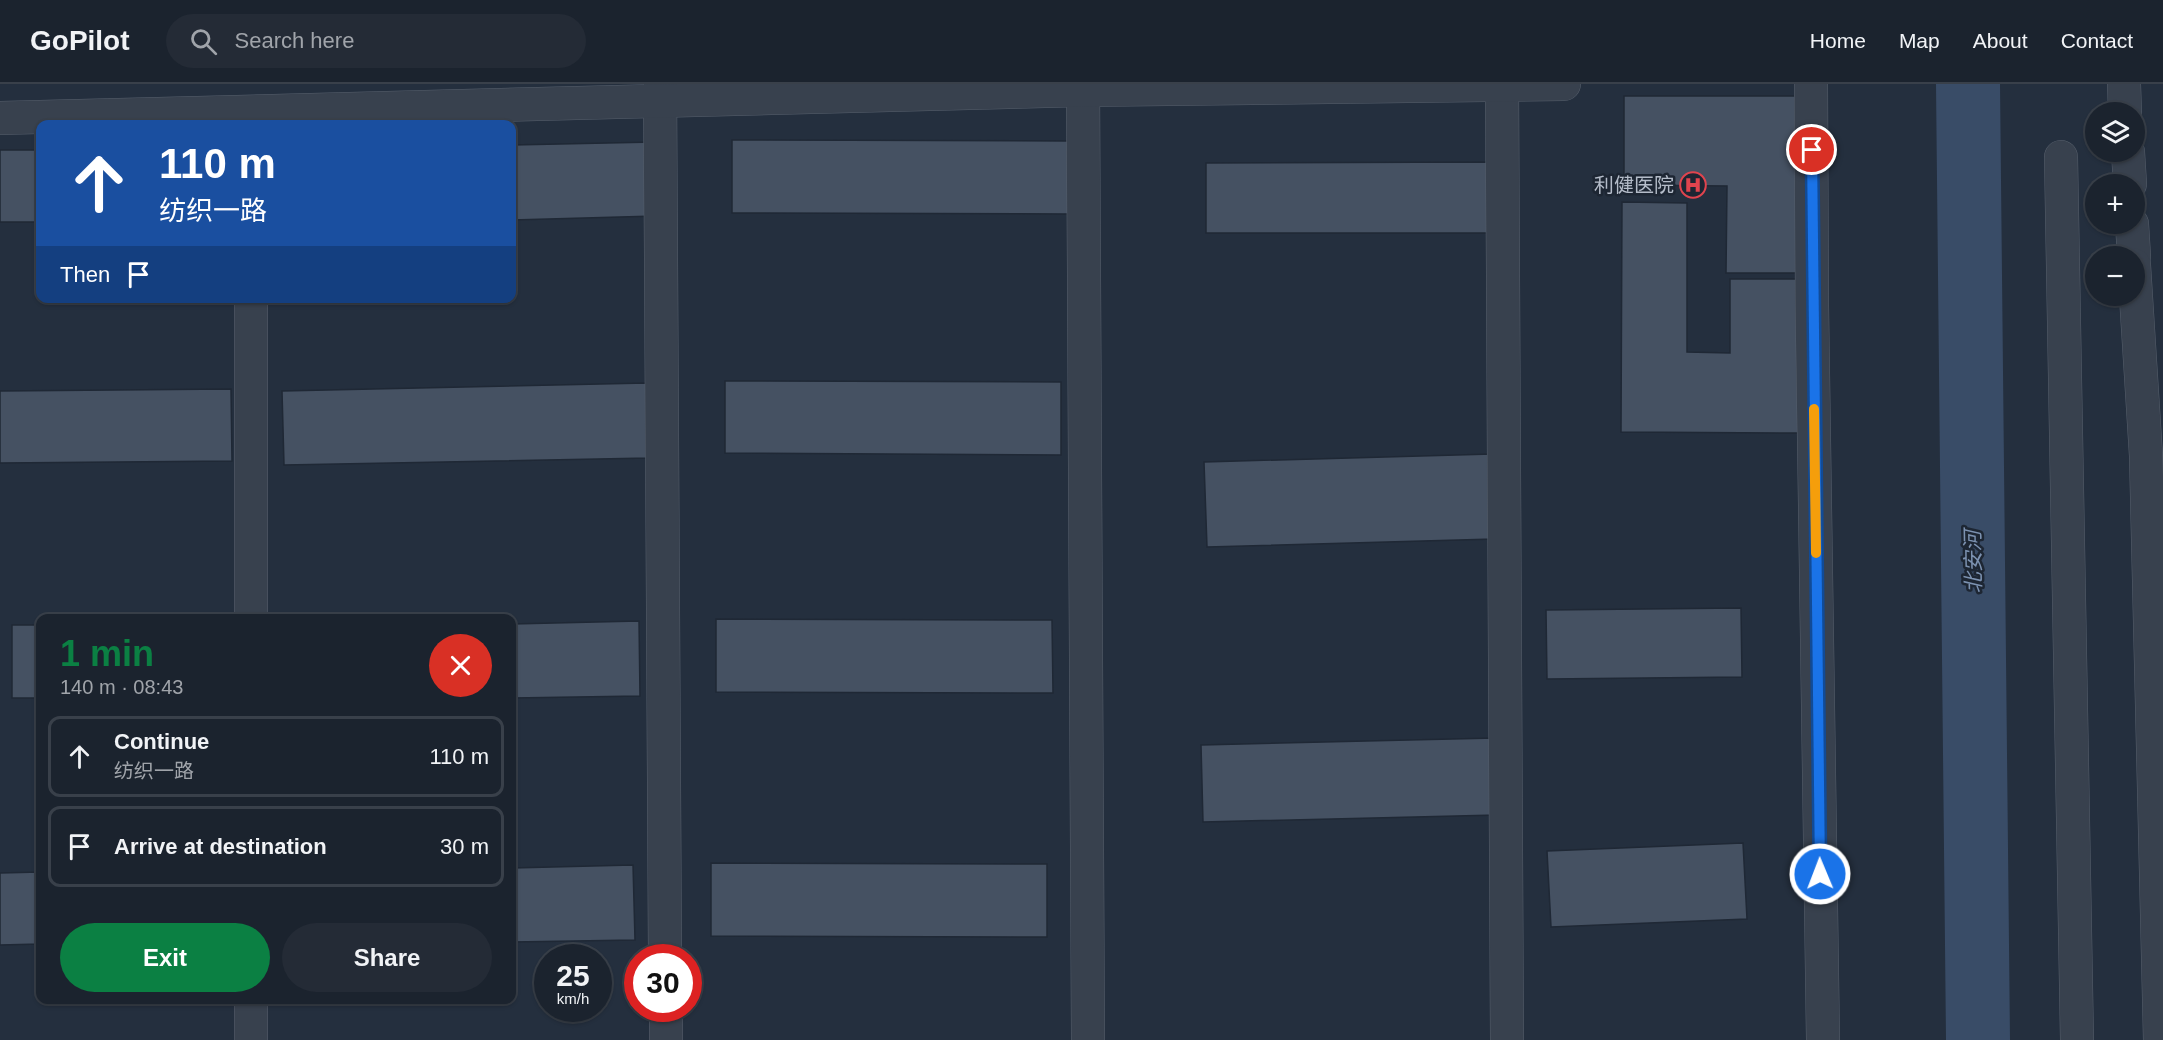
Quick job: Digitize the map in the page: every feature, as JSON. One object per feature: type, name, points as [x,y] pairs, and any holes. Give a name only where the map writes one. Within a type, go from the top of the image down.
[{"type":"street","points":[[1502,84],[1507,1040]]},
{"type":"street","points":[[0,118],[660,93],[1564,84]]},
{"type":"street","points":[[1811,84],[1823,1040]]},
{"type":"street","points":[[2124,84],[2125,102]]},
{"type":"street","points":[[1083,87],[1088,1040]]},
{"type":"street","points":[[660,93],[665,944]]},
{"type":"street","points":[[2061,157],[2077,1040]]},
{"type":"street","points":[[251,614],[252,303]]},
{"type":"street","points":[[2137,306],[2146,456],[2160,1040]]},
{"type":"street","points":[[251,1004],[251,1040]]},
{"type":"street","points":[[666,1022],[666,1040]]},
{"type":"building","points":[[1624,96],[1796,96],[1796,273],[1726,273],[1727,186],[1624,185]]},
{"type":"building","points":[[732,140],[1068,141],[1068,214],[732,213]]},
{"type":"building","points":[[655,142],[656,216],[516,220],[516,145]]},
{"type":"building","points":[[0,150],[36,150],[36,222],[0,222]]},
{"type":"building","points":[[1492,162],[1493,233],[1206,233],[1206,163]]},
{"type":"building","points":[[1622,202],[1687,203],[1687,352],[1730,353],[1730,279],[1799,279],[1798,433],[1621,432]]},
{"type":"building","points":[[725,381],[1061,382],[1061,455],[725,453]]},
{"type":"building","points":[[647,383],[649,458],[284,465],[282,391]]},
{"type":"building","points":[[231,389],[232,461],[0,463],[0,391]]},
{"type":"building","points":[[1492,454],[1494,539],[1207,547],[1204,462]]},
{"type":"building","points":[[1741,608],[1742,677],[1547,679],[1546,610]]},
{"type":"building","points":[[716,619],[1052,620],[1053,693],[716,692]]},
{"type":"building","points":[[639,621],[640,696],[516,698],[516,624]]},
{"type":"building","points":[[12,625],[36,625],[36,698],[12,698]]},
{"type":"building","points":[[1495,738],[1497,815],[1203,822],[1201,745]]},
{"type":"building","points":[[1743,843],[1747,919],[1551,927],[1547,851]]},
{"type":"building","points":[[711,863],[1047,864],[1047,937],[711,936]]},
{"type":"building","points":[[633,865],[635,940],[516,942],[516,868]]},
{"type":"building","points":[[36,872],[36,944],[0,945],[0,873]]},
{"type":"waterway","name":"北安河","points":[[1968,84],[1978,1040]]},
{"type":"slow traffic","points":[[1814,409],[1816,553]]},
{"type":"place","name":"利健医院","points":[[1693,185]]},
{"type":"route","points":[[1812,150],[1820,874]]}]
